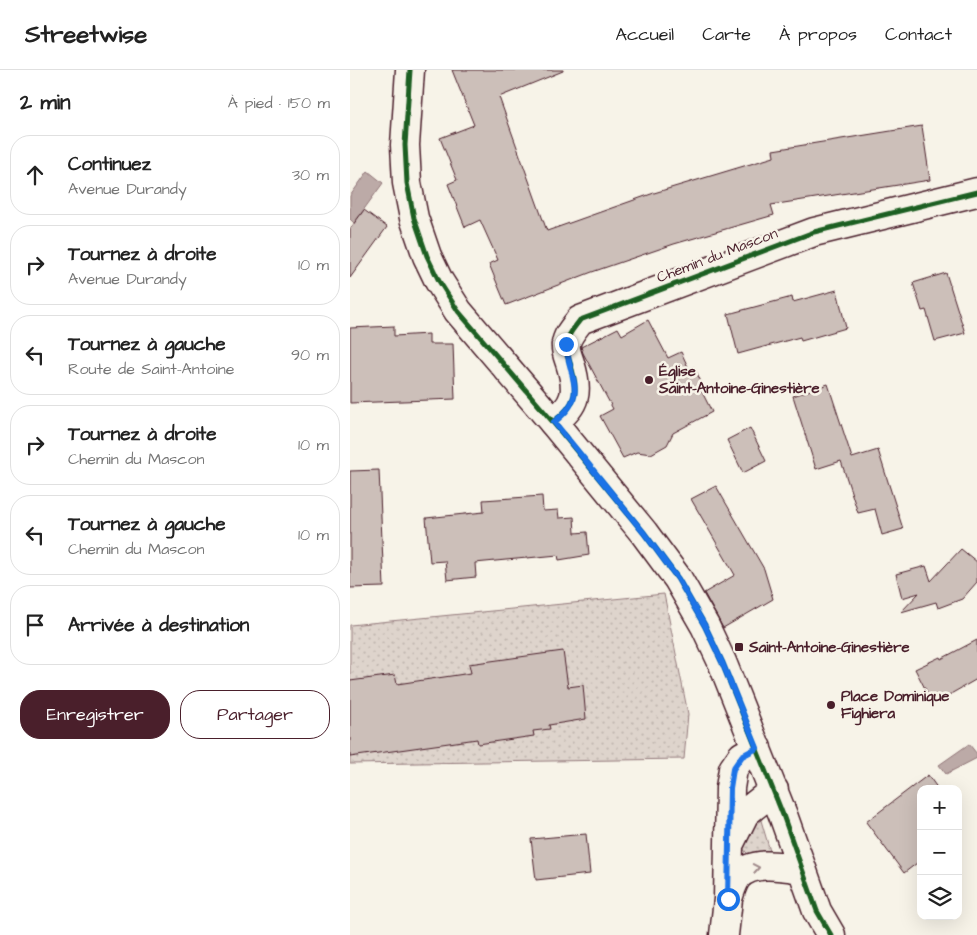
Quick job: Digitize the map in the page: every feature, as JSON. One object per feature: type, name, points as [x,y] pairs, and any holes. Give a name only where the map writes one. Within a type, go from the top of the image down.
[{"type":"street","points":[[410,70],[405,145],[408,183],[414,218],[427,256],[439,281],[458,311],[554,422],[644,533],[678,579],[705,626],[722,662],[774,790],[817,911],[831,935]]},
{"type":"street","name":"Chemin du Mascon","points":[[554,422],[565,413],[573,402],[575,391],[574,374],[566,344],[572,330],[580,320],[814,232],[977,192]]},
{"type":"street","points":[[724,935],[728,899],[730,788],[733,769],[742,756],[757,748]]},
{"type":"street","points":[[729,845],[745,813],[774,790]]},
{"type":"street","points":[[728,899],[736,878],[745,870],[775,865],[802,869]]},
{"type":"shaded area","points":[[368,171],[383,183],[354,223],[350,219],[350,196]]},
{"type":"shaded area","points":[[664,594],[688,714],[684,759],[350,764],[350,625]]},
{"type":"shaded area","points":[[969,744],[977,754],[977,758],[946,774],[939,765]]},
{"type":"shaded area","points":[[760,817],[770,851],[750,857],[742,847],[752,822]]},
{"type":"building","points":[[452,70],[563,70],[499,97],[547,231],[654,193],[774,157],[773,150],[922,126],[930,180],[771,205],[774,215],[674,244],[592,272],[506,305],[489,264],[498,260],[480,220],[465,227],[448,184],[457,180],[440,138],[474,125]]},
{"type":"building","points":[[364,210],[387,227],[350,278],[350,229]]},
{"type":"building","points":[[946,273],[965,333],[935,341],[926,310],[922,311],[913,283]]},
{"type":"building","points":[[837,290],[846,328],[801,341],[800,337],[738,354],[728,314],[792,297],[793,302]]},
{"type":"building","name":"Église Saint-Antoine-Ginestière","points":[[648,320],[668,358],[681,352],[689,369],[694,367],[705,390],[702,392],[712,412],[673,433],[667,445],[651,454],[637,452],[623,458],[600,416],[613,409],[581,347],[618,328],[622,335]]},
{"type":"building","points":[[394,326],[394,336],[429,334],[429,344],[453,344],[455,399],[350,403],[350,328]]},
{"type":"building","points":[[828,384],[852,458],[878,450],[903,529],[882,535],[875,509],[858,513],[841,461],[816,469],[793,396]]},
{"type":"building","points":[[750,428],[766,461],[743,473],[727,440]]},
{"type":"building","points":[[379,470],[384,587],[350,588],[350,471]]},
{"type":"building","points":[[716,486],[764,569],[773,599],[723,628],[704,593],[735,575],[691,499]]},
{"type":"building","points":[[542,496],[543,511],[558,510],[559,518],[574,517],[575,533],[587,532],[589,555],[559,560],[558,555],[475,563],[476,577],[447,580],[445,561],[430,562],[426,518],[484,512],[483,500]]},
{"type":"building","points":[[961,549],[977,562],[977,582],[962,599],[938,608],[936,602],[901,612],[919,593],[902,598],[896,574],[926,566],[931,581]]},
{"type":"building","points":[[977,640],[977,679],[933,704],[915,669],[940,657],[941,659]]},
{"type":"building","points":[[563,651],[568,687],[583,685],[586,719],[549,725],[550,729],[533,731],[534,736],[478,744],[477,739],[350,757],[350,681],[395,675],[397,684],[471,673],[469,664]]},
{"type":"building","points":[[928,775],[935,785],[917,785],[917,863],[904,873],[866,822]]},
{"type":"building","points":[[586,834],[590,874],[536,880],[531,839]]},
{"type":"cycle path","points":[[410,70],[405,145],[407,183],[414,218],[427,256],[439,281],[458,311],[553,422],[644,533],[678,579],[705,626],[722,662],[783,815],[817,911],[831,935]]},
{"type":"cycle path","points":[[553,422],[567,410],[574,397],[575,382],[566,346],[570,334],[580,320],[814,232],[977,192]]},
{"type":"place","name":"Église Saint-Antoine-Ginestière","points":[[649,380]]},
{"type":"place","name":"Saint-Antoine-Ginestière","points":[[739,647]]},
{"type":"place","name":"Place Dominique Fighiera","points":[[831,705]]},
{"type":"route","points":[[566,344],[574,374],[575,391],[573,402],[565,413],[554,422],[644,533],[678,579],[705,626],[722,662],[757,748],[742,756],[733,769],[730,788],[728,899]]}]
